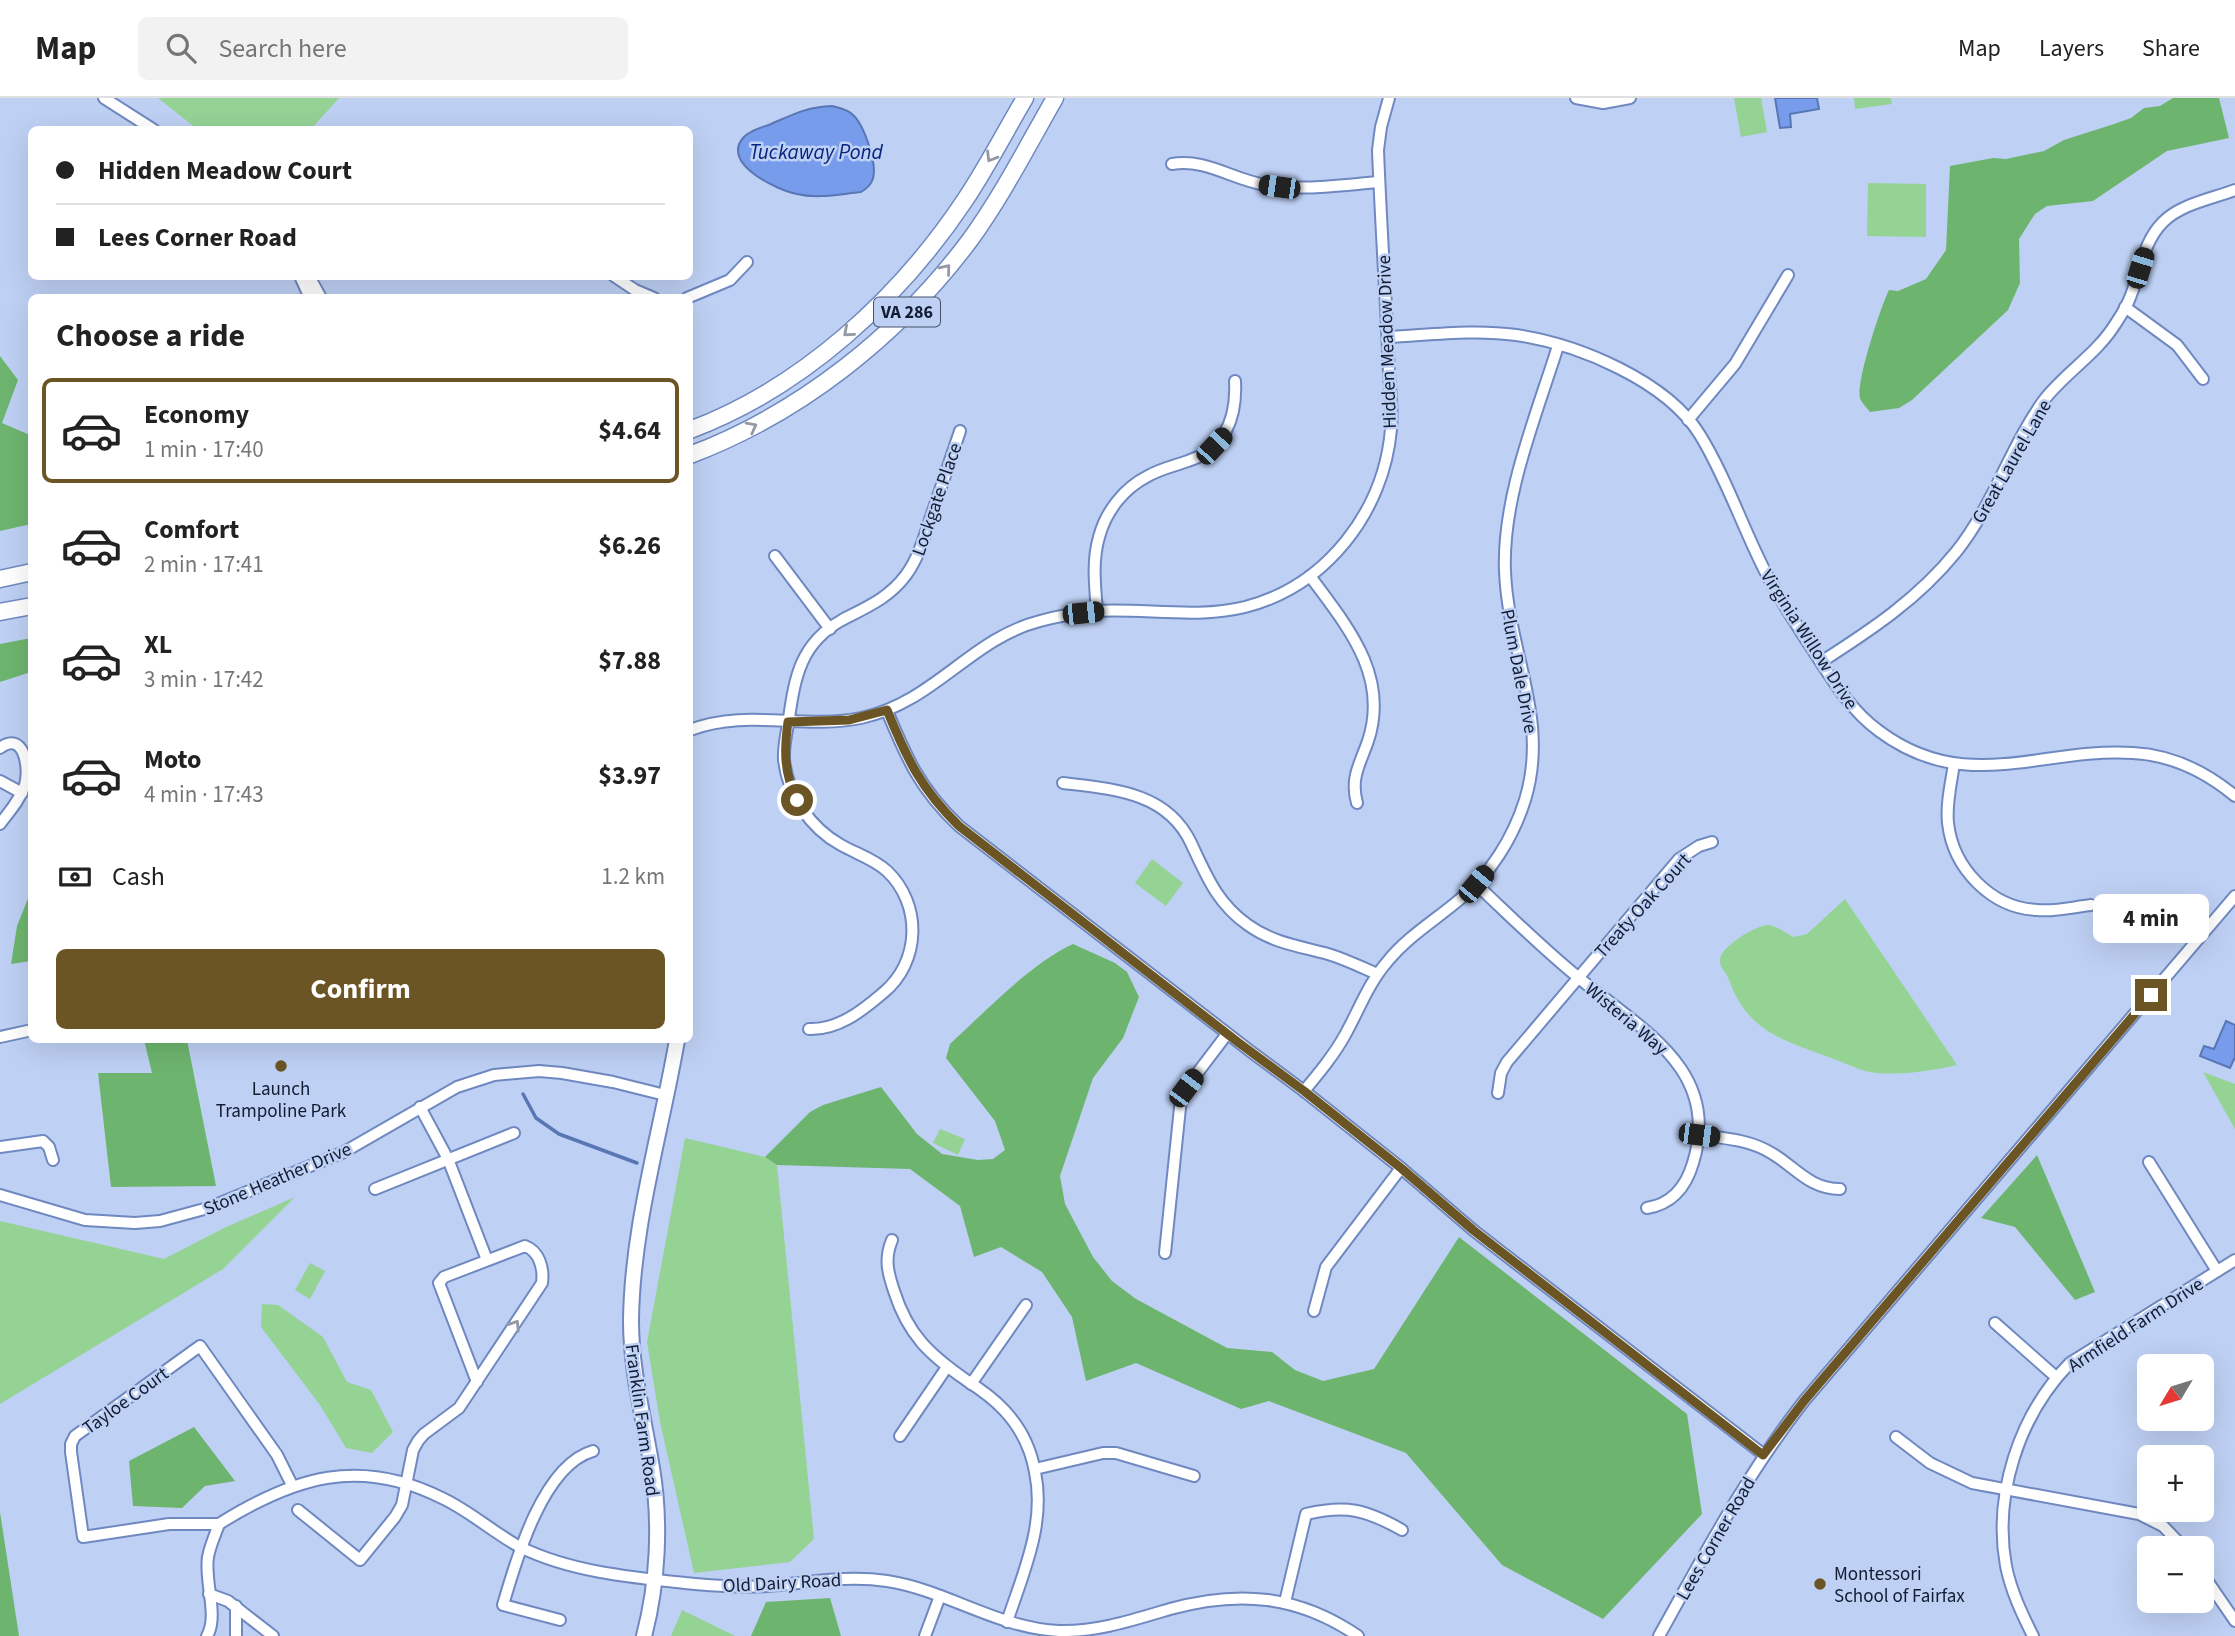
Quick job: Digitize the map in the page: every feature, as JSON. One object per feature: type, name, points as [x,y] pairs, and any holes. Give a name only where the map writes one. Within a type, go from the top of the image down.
[{"type":"highway","name":"VA 286","points":[[693,429],[739,408],[808,365],[879,303],[904,278],[945,228],[966,198],[1025,98]]},
{"type":"highway","name":"VA 286","points":[[693,454],[743,431],[813,390],[874,343],[910,309],[970,240],[1055,98]]},
{"type":"highway","points":[[0,579],[28,573]]},
{"type":"highway","points":[[0,612],[28,607]]},
{"type":"main road","name":"Franklin Farm Road","points":[[644,1636],[654,1579],[656,1541],[652,1470],[636,1382],[631,1322],[636,1250],[676,1043]]},
{"type":"street","points":[[104,98],[149,126]]},
{"type":"street","name":"Hidden Meadow Drive","points":[[693,729],[743,718],[788,722],[849,720],[887,710],[908,702],[932,687],[972,655],[1012,631],[1037,621],[1097,611],[1223,611],[1266,600],[1310,576],[1335,554],[1358,525],[1373,497],[1384,468],[1391,426],[1378,150],[1389,98]]},
{"type":"street","points":[[1576,98],[1603,103],[1630,98]]},
{"type":"street","points":[[1172,164],[1206,164],[1251,182],[1279,187],[1379,182]]},
{"type":"street","name":"Great Laurel Lane","points":[[1821,662],[1908,602],[1956,551],[1987,503],[2044,401],[2101,344],[2125,307],[2148,244],[2164,221],[2186,207],[2235,190]]},
{"type":"street","points":[[693,295],[730,280],[747,262]]},
{"type":"street","points":[[1688,420],[1735,364],[1788,275]]},
{"type":"street","points":[[618,280],[633,294]]},
{"type":"street","points":[[2125,307],[2177,345],[2203,379]]},
{"type":"street","name":"Virginia Willow Drive","points":[[1388,337],[1493,333],[1518,335],[1601,361],[1653,386],[1675,405],[1700,434],[1767,576],[1845,697],[1876,729],[1913,751],[1954,764],[2003,766],[2105,752],[2135,752],[2192,768],[2235,796]]},
{"type":"street","name":"Plum Dale Drive","points":[[1304,1091],[1343,1038],[1377,974],[1406,941],[1476,884],[1494,862],[1510,838],[1526,798],[1532,768],[1534,727],[1530,699],[1509,614],[1505,569],[1506,538],[1513,492],[1558,346]]},
{"type":"street","points":[[1097,611],[1094,567],[1096,550],[1106,519],[1114,505],[1136,483],[1164,468],[1190,461],[1214,446],[1225,435],[1232,422],[1235,382]]},
{"type":"street","name":"Lockgate Place","points":[[809,1029],[842,1023],[885,992],[903,970],[913,942],[914,927],[905,895],[892,876],[874,862],[830,839],[804,812],[790,786],[784,749],[794,682],[812,645],[830,629],[884,598],[906,575],[920,548],[960,431]]},
{"type":"street","points":[[775,556],[830,629]]},
{"type":"street","points":[[1310,576],[1355,638],[1373,687],[1372,723],[1354,780],[1357,803]]},
{"type":"street","points":[[887,710],[917,776],[932,799],[950,817],[1304,1091],[1401,1168],[1473,1230],[1763,1455]]},
{"type":"street","points":[[0,748],[13,742],[24,751],[27,774],[22,793],[0,824]]},
{"type":"street","points":[[1954,764],[1948,802],[1948,824],[1958,856],[1975,881],[2006,902],[2033,910],[2091,905]]},
{"type":"street","points":[[0,781],[22,793]]},
{"type":"street","points":[[1063,783],[1119,789],[1151,801],[1180,826],[1210,886],[1233,913],[1248,925],[1279,942],[1328,954],[1377,974]]},
{"type":"street","name":"Treaty Oak Court","points":[[1498,1093],[1501,1073],[1507,1062],[1679,859],[1699,846],[1713,842]]},
{"type":"street","name":"Wisteria Way","points":[[1476,884],[1578,977],[1663,1045],[1685,1073],[1695,1097],[1699,1135],[1695,1158],[1684,1186],[1667,1202],[1647,1209]]},
{"type":"street","name":"Lees Corner Road","points":[[1659,1636],[1763,1455],[1804,1401],[2235,896]]},
{"type":"street","points":[[0,1037],[28,1031]]},
{"type":"street","points":[[1165,1253],[1181,1098],[1227,1034]]},
{"type":"street","name":"Stone Heather Drive","points":[[0,1195],[85,1220],[135,1223],[159,1221],[208,1208],[344,1152],[420,1107],[471,1081],[517,1072],[562,1073],[665,1095]]},
{"type":"street","points":[[420,1107],[448,1159],[487,1260]]},
{"type":"street","points":[[375,1189],[514,1133]]},
{"type":"street","points":[[1699,1135],[1738,1140],[1756,1146],[1772,1153],[1811,1182],[1821,1187],[1839,1189]]},
{"type":"street","points":[[0,1147],[43,1142],[49,1147],[53,1160]]},
{"type":"street","points":[[2149,1162],[2217,1271]]},
{"type":"street","points":[[1314,1311],[1326,1267],[1401,1168]]},
{"type":"street","points":[[892,1240],[886,1259],[887,1271],[900,1308],[920,1343],[947,1367],[990,1397],[1015,1423],[1035,1469],[1038,1490],[1036,1529],[1007,1622]]},
{"type":"street","points":[[298,1510],[360,1560],[402,1505],[418,1441],[459,1408],[477,1382],[542,1283],[543,1274],[536,1253],[525,1246],[444,1277],[439,1283],[477,1382]]},
{"type":"street","name":"Armfield Farm Drive","points":[[2033,1636],[2019,1606],[2007,1568],[2003,1528],[2006,1491],[2015,1453],[2023,1434],[2056,1377],[2083,1354],[2235,1260]]},
{"type":"street","points":[[971,1384],[1026,1305]]},
{"type":"street","points":[[1995,1323],[2056,1377]]},
{"type":"street","name":"Tayloe Court","points":[[219,1524],[169,1524],[83,1537],[71,1452],[75,1436],[200,1346],[277,1455],[292,1485]]},
{"type":"street","points":[[900,1436],[947,1367]]},
{"type":"street","points":[[1896,1437],[1946,1472],[1972,1483],[2139,1514],[2163,1526],[2173,1536]]},
{"type":"street","points":[[560,1620],[503,1605],[520,1546],[532,1520],[561,1473],[582,1454],[593,1451]]},
{"type":"street","points":[[1035,1469],[1103,1452],[1116,1453],[1194,1476]]},
{"type":"street","name":"Old Dairy Road","points":[[219,1524],[261,1499],[292,1485],[335,1476],[380,1478],[408,1484],[445,1499],[520,1546],[583,1568],[654,1579],[741,1587],[864,1579],[907,1586],[1007,1622],[1047,1630],[1085,1633],[1200,1602],[1224,1598],[1263,1599],[1285,1602],[1322,1615],[1358,1636]]},
{"type":"street","points":[[1285,1602],[1306,1514],[1329,1509],[1357,1510],[1402,1530]]},
{"type":"street","points":[[207,1636],[212,1621],[208,1557],[219,1524]]},
{"type":"street","points":[[2214,1590],[2235,1621]]},
{"type":"street","points":[[209,1594],[219,1596],[236,1606],[273,1636]]},
{"type":"street","points":[[925,1636],[940,1596]]},
{"type":"street","points":[[236,1606],[236,1636]]},
{"type":"green space","points":[[158,98],[339,98],[314,126],[193,126]]},
{"type":"green space","points":[[1734,98],[1761,98],[1767,132],[1741,137]]},
{"type":"green space","points":[[1854,98],[1891,98],[1892,104],[1855,109]]},
{"type":"green space","points":[[2173,98],[2219,98],[2229,138],[2167,151],[2093,201],[2047,206],[2035,214],[2019,239],[2020,283],[2008,310],[1912,400],[1899,408],[1870,412],[1860,398],[1860,389],[1865,361],[1889,290],[1898,291],[1926,279],[1946,250],[1950,166],[2044,151],[2064,140],[2131,118],[2144,108],[2160,106]]},
{"type":"green space","points":[[1868,183],[1926,184],[1926,237],[1867,236]]},
{"type":"green space","points":[[0,356],[18,380],[2,423],[28,434],[28,525],[0,531]]},
{"type":"green space","points":[[28,639],[28,673],[0,682],[0,644]]},
{"type":"green space","points":[[1152,859],[1183,883],[1166,906],[1135,883]]},
{"type":"green space","points":[[28,898],[28,961],[11,964],[17,926]]},
{"type":"green space","points":[[1845,899],[1957,1065],[1907,1073],[1866,1071],[1797,1046],[1769,1032],[1746,1012],[1720,964],[1725,950],[1739,938],[1763,926],[1775,927],[1793,937],[1807,934]]},
{"type":"green space","points":[[1073,944],[1115,963],[1127,972],[1139,997],[1123,1038],[1093,1078],[1060,1176],[1065,1204],[1093,1257],[1112,1281],[1136,1299],[1227,1348],[1272,1352],[1295,1370],[1323,1381],[1374,1369],[1459,1237],[1687,1414],[1702,1514],[1603,1619],[1502,1565],[1406,1453],[1269,1401],[1241,1409],[1136,1363],[1086,1381],[1072,1317],[1042,1272],[1001,1247],[974,1257],[960,1206],[910,1169],[777,1165],[765,1157],[810,1112],[823,1105],[881,1087],[917,1134],[942,1154],[978,1160],[993,1159],[1005,1150],[995,1121],[946,1058],[950,1044],[1025,976]]},
{"type":"green space","points":[[145,1043],[188,1043],[216,1186],[111,1187],[98,1073],[152,1073]]},
{"type":"green space","points":[[2203,1072],[2235,1084],[2235,1129]]},
{"type":"green space","points":[[940,1129],[965,1139],[958,1155],[933,1143]]},
{"type":"green space","points":[[685,1138],[765,1157],[777,1165],[814,1539],[790,1562],[694,1573],[660,1422],[647,1342]]},
{"type":"green space","points":[[2037,1155],[2095,1292],[2075,1300],[2015,1227],[1981,1218]]},
{"type":"green space","points":[[295,1197],[223,1269],[0,1404],[0,1221],[164,1259],[224,1228]]},
{"type":"green space","points":[[310,1263],[325,1271],[310,1299],[295,1290]]},
{"type":"green space","points":[[262,1304],[278,1305],[323,1337],[347,1382],[371,1390],[393,1432],[372,1453],[346,1448],[320,1405],[261,1327]]},
{"type":"green space","points":[[194,1427],[235,1481],[205,1486],[182,1508],[133,1506],[129,1461]]},
{"type":"green space","points":[[0,1512],[19,1636],[0,1636]]},
{"type":"green space","points":[[830,1598],[841,1636],[751,1636],[766,1602]]},
{"type":"green space","points":[[682,1610],[735,1636],[671,1636]]},
{"type":"water","points":[[1775,98],[1817,98],[1819,109],[1790,114],[1791,127],[1780,128]]},
{"type":"water","name":"Tuckaway Pond","points":[[832,106],[845,110],[857,119],[869,146],[874,175],[870,184],[861,192],[812,196],[788,192],[754,174],[739,157],[738,148],[743,138],[752,131],[801,112]]},
{"type":"water","points":[[2226,1021],[2235,1025],[2235,1057],[2230,1068],[2200,1056],[2204,1046],[2214,1049]]},
{"type":"waterway","points":[[523,1094],[536,1118],[559,1134],[637,1163]]},
{"type":"place","name":"Launch Trampoline Park","points":[[281,1066]]},
{"type":"place","name":"Montessori School of Fairfax","points":[[1820,1584]]},
{"type":"route","points":[[797,800],[790,786],[784,758],[788,722],[849,720],[887,710],[917,776],[932,799],[959,826],[1304,1091],[1401,1168],[1473,1230],[1763,1455],[1804,1401],[2151,995]]}]
